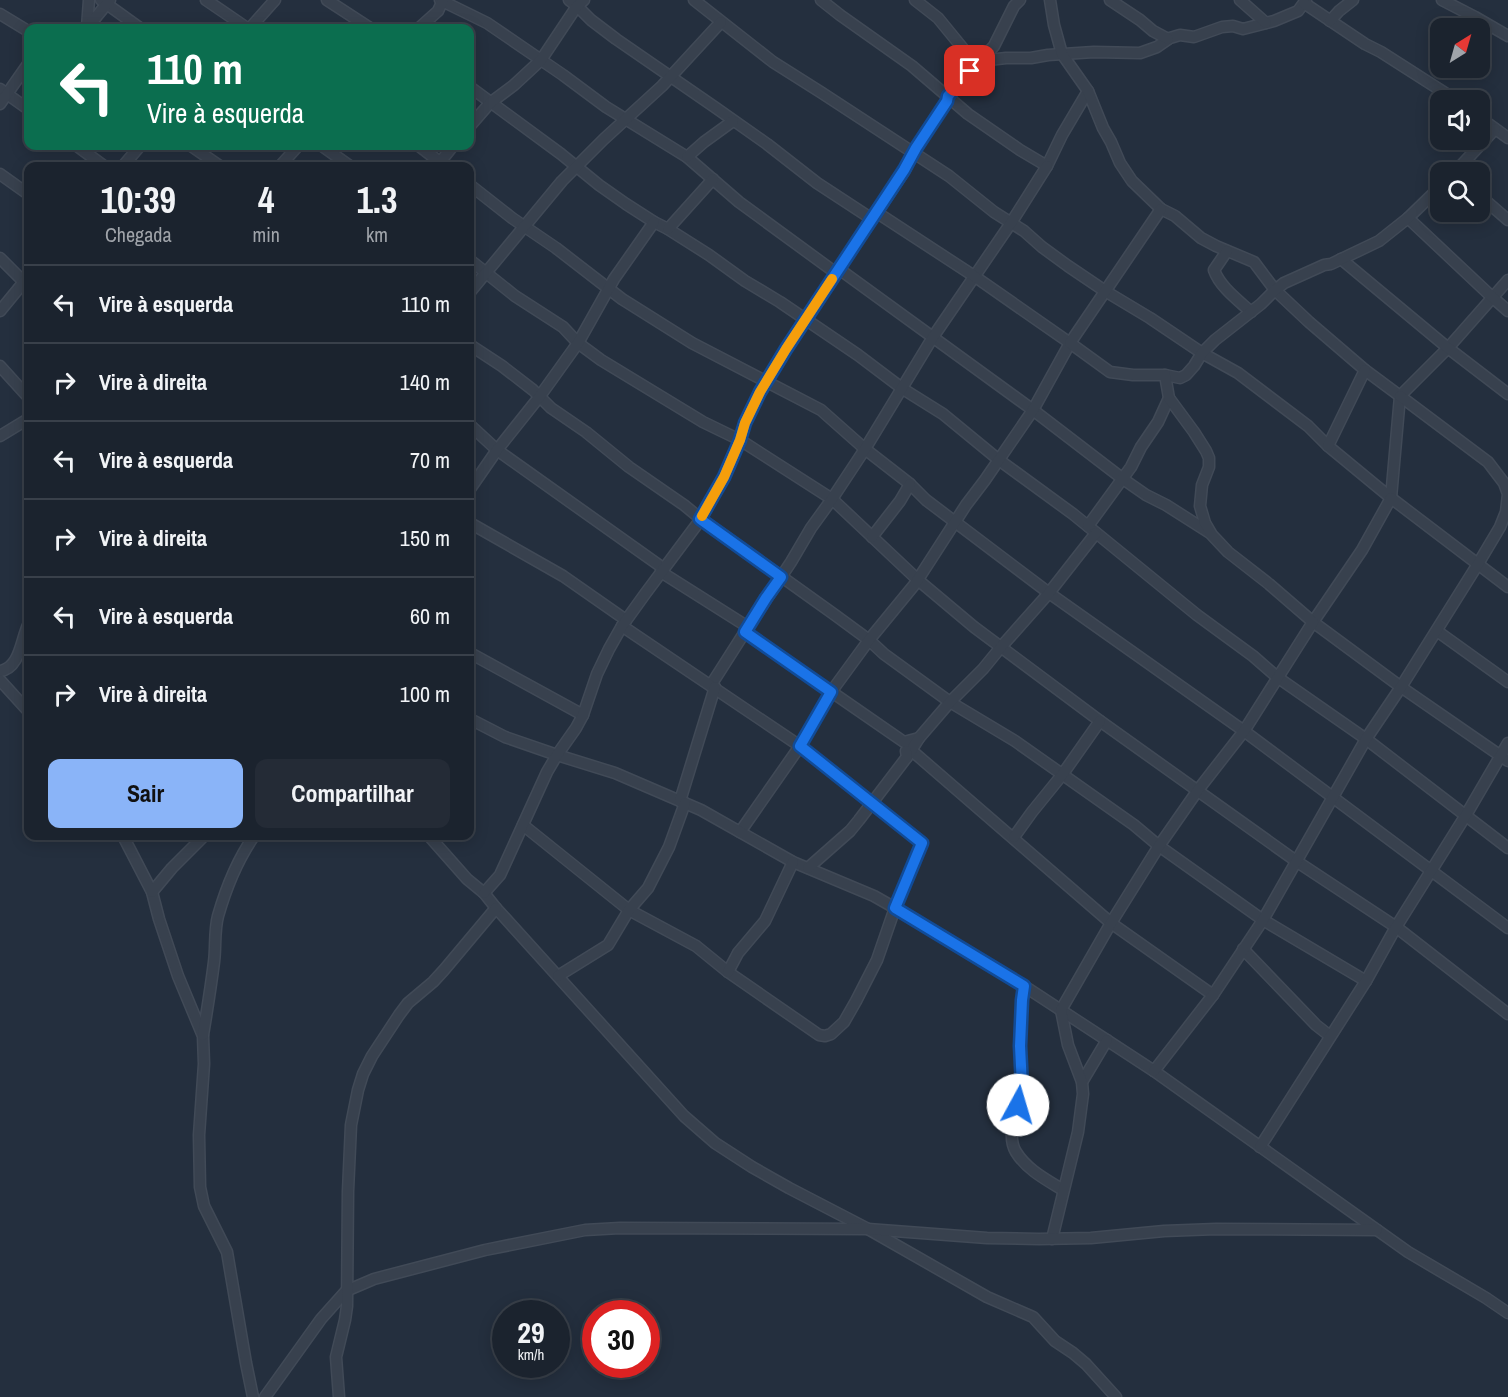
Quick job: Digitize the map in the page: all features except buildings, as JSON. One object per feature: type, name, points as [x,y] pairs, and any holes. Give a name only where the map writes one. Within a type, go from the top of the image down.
[{"type":"street","points":[[87,24],[89,0]]},
{"type":"street","points":[[206,0],[242,24]]},
{"type":"street","points":[[252,24],[274,0]]},
{"type":"street","points":[[327,0],[364,24]]},
{"type":"street","points":[[423,24],[438,11],[442,0],[487,23],[625,120],[687,157],[739,202],[933,338],[1146,495],[1166,505],[1212,535]]},
{"type":"street","points":[[694,0],[773,63],[949,176],[1068,266],[1202,353],[1238,373],[1308,426],[1328,446],[1391,498],[1508,587]]},
{"type":"street","points":[[821,0],[912,66],[968,114],[1047,166]]},
{"type":"street","points":[[915,0],[938,18],[965,51],[980,61],[1006,57],[1031,58],[1094,52],[1140,53],[1180,35],[1194,38],[1222,27],[1233,26],[1243,29],[1266,23],[1298,11],[1305,2],[1365,44],[1440,90]]},
{"type":"street","points":[[1050,0],[1062,54],[1088,91],[1120,163],[1132,181],[1161,208],[1175,216],[1201,238],[1254,262],[1275,290],[1365,370],[1488,462],[1504,483],[1508,494],[1507,512],[1500,527],[1437,631],[1366,739],[1263,920],[1213,995],[1154,1071]]},
{"type":"street","points":[[1110,0],[1168,39]]},
{"type":"street","points":[[1240,0],[1266,23]]},
{"type":"street","points":[[1330,21],[1353,0]]},
{"type":"street","points":[[1442,0],[1508,36]]},
{"type":"street","points":[[90,24],[106,1],[135,24]]},
{"type":"street","points":[[474,121],[490,103],[541,60],[577,2],[591,20],[616,39],[767,144],[817,183],[974,276],[1110,372],[1133,375],[1165,375],[1180,378],[1186,375],[1215,339],[1284,283],[1379,241],[1430,197]]},
{"type":"street","points":[[484,893],[500,875],[547,772],[583,715],[597,674],[624,623],[700,519],[724,477],[745,423],[766,382],[904,170],[948,96],[994,46],[1014,2]]},
{"type":"street","points":[[0,14],[24,29]]},
{"type":"street","points":[[474,287],[576,167],[641,106],[721,22]]},
{"type":"street","points":[[0,104],[4,91],[24,68]]},
{"type":"street","points":[[474,90],[617,198],[806,319],[903,389],[943,414],[999,460],[1092,529],[1277,677],[1366,739],[1508,848]]},
{"type":"street","points":[[4,91],[24,107]]},
{"type":"street","points":[[558,976],[608,945],[629,910],[648,888],[669,847],[713,686],[746,629],[865,449],[933,338],[1047,166],[1088,91]]},
{"type":"street","points":[[687,157],[733,121]]},
{"type":"street","points":[[1490,125],[1508,138]]},
{"type":"street","points":[[1464,162],[1495,129]]},
{"type":"street","points":[[82,150],[99,162]]},
{"type":"street","points":[[126,162],[137,150]]},
{"type":"street","points":[[196,150],[214,162]]},
{"type":"street","points":[[284,162],[294,150]]},
{"type":"street","points":[[328,150],[344,162]]},
{"type":"street","points":[[424,150],[438,162]]},
{"type":"street","points":[[0,174],[24,191]]},
{"type":"street","points":[[668,229],[713,179]]},
{"type":"street","points":[[474,188],[622,300],[692,343],[821,410],[926,500],[1049,593],[1244,731],[1508,928]]},
{"type":"street","points":[[1490,204],[1508,220]]},
{"type":"street","points":[[740,832],[800,746],[831,692],[869,640],[918,580],[966,505],[1033,410],[1070,343],[1161,208]]},
{"type":"street","points":[[1408,218],[1508,311]]},
{"type":"street","points":[[474,483],[578,343],[614,279],[654,222]]},
{"type":"street","points":[[1227,251],[1214,270],[1216,276],[1251,312]]},
{"type":"street","points":[[0,258],[24,279]]},
{"type":"street","points":[[1341,259],[1448,348],[1508,394]]},
{"type":"street","points":[[474,263],[515,296],[563,327],[578,343],[601,360],[703,422],[740,440],[832,499],[918,580],[974,627],[1100,721],[1296,861],[1396,927],[1508,1014]]},
{"type":"street","points":[[1052,1239],[1078,1132],[1083,1094],[1082,1082],[1068,1045],[1061,1010],[1159,846],[1198,790],[1244,731],[1277,677],[1362,550],[1391,498],[1400,396],[1448,348],[1508,280]]},
{"type":"street","points":[[0,311],[24,285]]},
{"type":"street","points":[[474,348],[540,396],[551,408],[586,432],[629,467],[869,640],[884,654],[950,702],[1015,741],[1263,920],[1366,981]]},
{"type":"street","points":[[0,366],[24,393]]},
{"type":"street","points":[[1328,446],[1365,370]]},
{"type":"street","points":[[1165,375],[1169,398],[1194,432],[1209,458],[1209,467],[1202,485],[1200,506],[1205,523],[1212,535],[1228,552],[1313,622],[1401,687],[1504,758]]},
{"type":"street","points":[[808,868],[859,820],[907,750],[983,669],[1049,593],[1092,529],[1158,422],[1169,398]]},
{"type":"street","points":[[1158,422],[1178,410]]},
{"type":"street","points":[[0,436],[24,421]]},
{"type":"street","points":[[474,429],[497,450],[746,629],[907,750],[1014,837],[1111,923],[1213,995]]},
{"type":"street","points":[[872,537],[910,484]]},
{"type":"street","points":[[474,525],[563,576],[624,623],[800,746],[922,843],[895,908],[877,960],[844,1022],[831,1034],[825,1036],[819,1035],[728,972],[696,946],[629,910],[523,825]]},
{"type":"street","points":[[1437,631],[1508,682]]},
{"type":"street","points":[[0,671],[6,670],[14,662],[24,634]]},
{"type":"street","points":[[474,656],[583,715]]},
{"type":"street","points":[[0,680],[24,707]]},
{"type":"street","points":[[474,721],[505,737],[615,773],[701,810],[793,862],[874,896],[895,908],[1024,986],[1154,1071],[1408,1252],[1508,1313]]},
{"type":"street","points":[[1014,837],[1100,721]]},
{"type":"street","points":[[1260,1147],[1366,981],[1430,872],[1504,758],[1508,743]]},
{"type":"street","points":[[125,840],[152,892],[178,976],[203,1036]]},
{"type":"street","points":[[152,892],[200,840]]},
{"type":"street","points":[[251,840],[237,866],[218,915],[203,1036],[204,1064],[199,1135],[200,1187],[204,1206],[226,1252],[253,1397]]},
{"type":"street","points":[[433,840],[467,879],[484,893],[684,1116],[716,1143],[752,1167],[868,1229],[987,1297],[1033,1317],[1055,1341],[1086,1365],[1116,1397]]},
{"type":"street","points":[[728,972],[738,953],[765,921],[793,862]]},
{"type":"street","points":[[339,1397],[336,1357],[347,1306],[351,1125],[363,1074],[372,1056],[408,1003],[434,982],[496,908]]},
{"type":"street","points":[[1243,949],[1330,1036]]},
{"type":"street","points":[[1024,986],[1020,1046],[1022,1086],[1012,1138],[1015,1151],[1025,1163],[1064,1190]]},
{"type":"street","points":[[1082,1082],[1107,1040]]},
{"type":"street","points":[[266,1397],[321,1318],[346,1291],[374,1279],[485,1250],[585,1230],[620,1228],[868,1229],[987,1238],[1052,1239],[1216,1229],[1377,1230]]},
{"type":"slow traffic","points":[[702,516],[724,477],[760,392],[832,279]]},
{"type":"route","points":[[970,71],[948,96],[904,170],[795,334],[766,382],[745,423],[724,477],[700,519],[781,577],[745,632],[831,692],[800,746],[922,843],[895,908],[1024,986],[1020,1046],[1022,1086],[1018,1105]]}]
